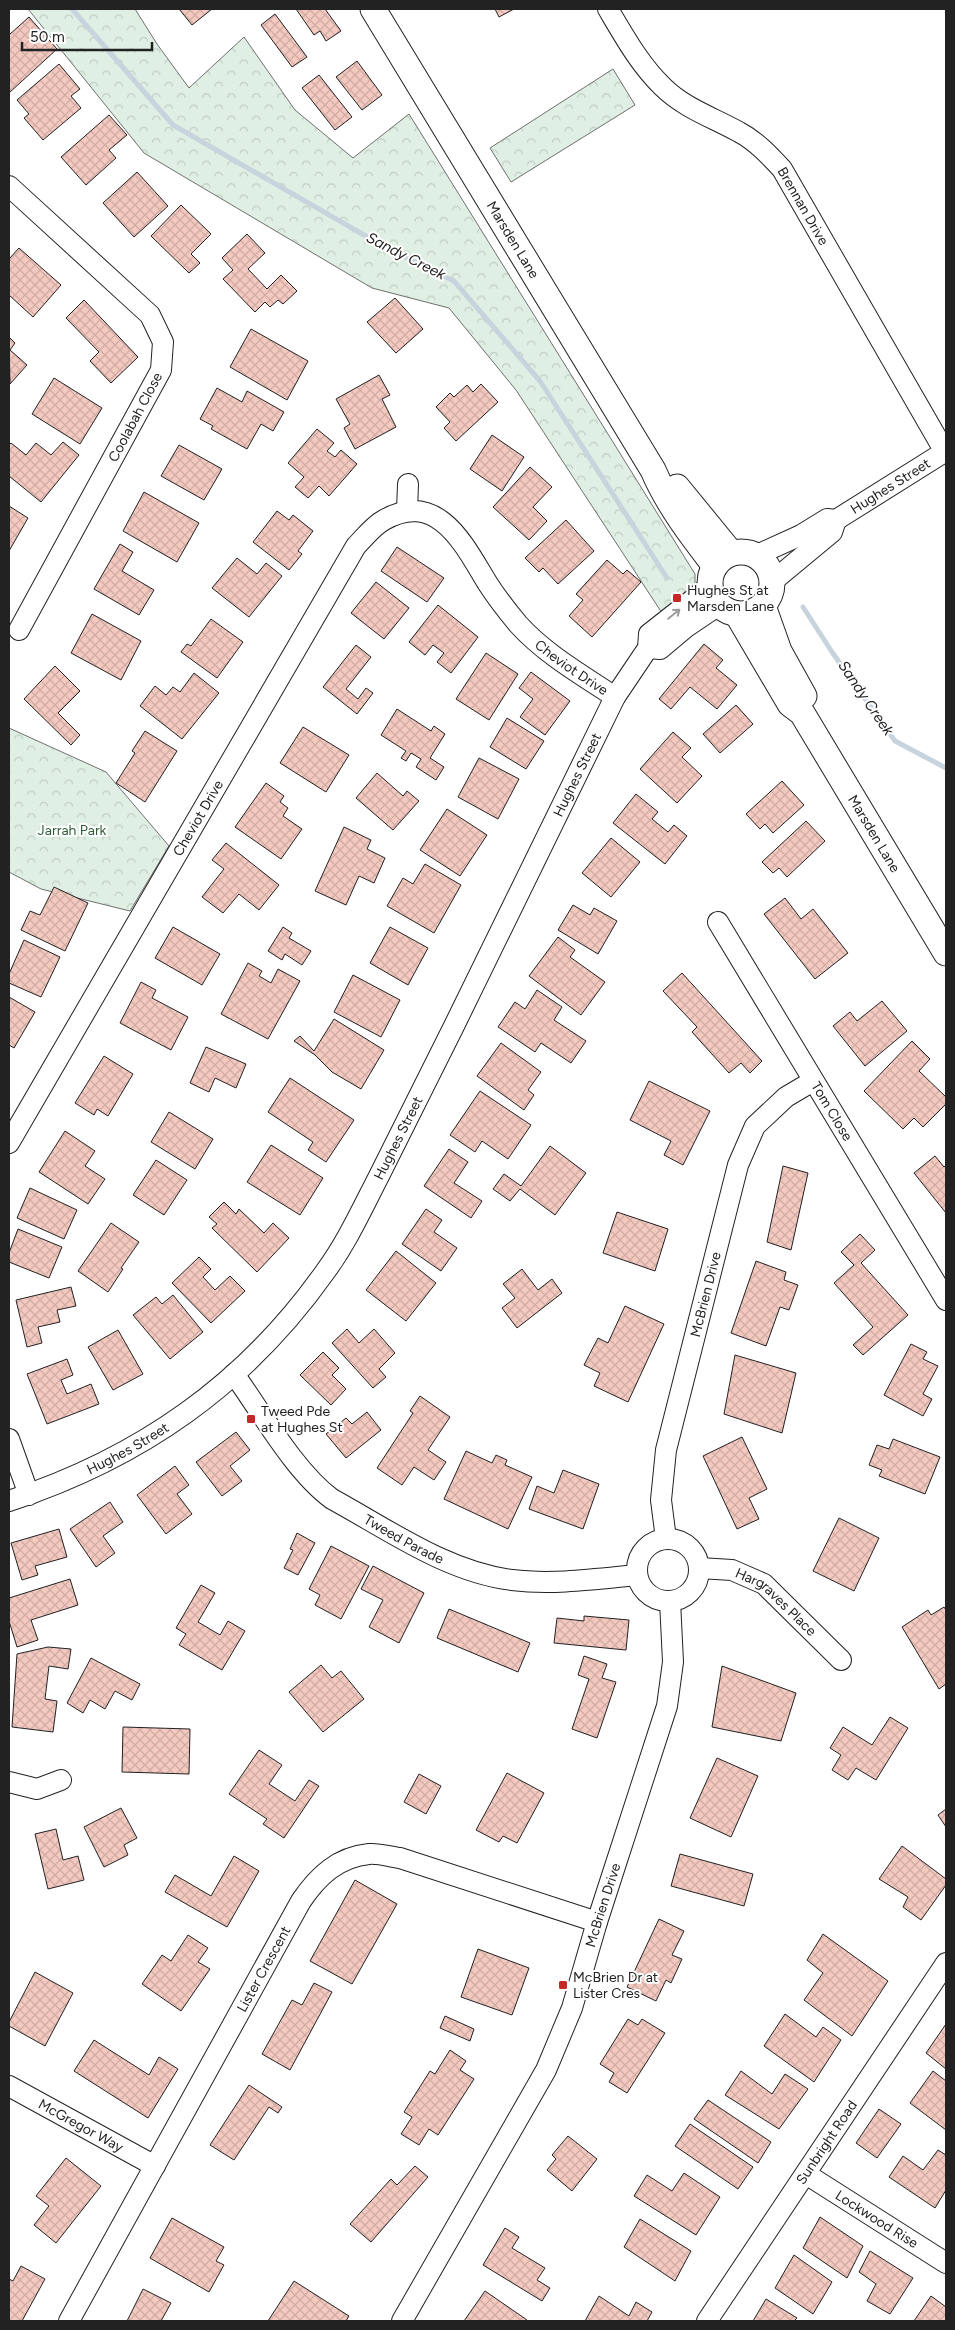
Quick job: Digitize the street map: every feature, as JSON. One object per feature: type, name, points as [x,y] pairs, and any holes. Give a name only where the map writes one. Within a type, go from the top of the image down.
[{"type":"main road","name":"Marsden Lane","points":[[373,9],[653,470],[675,484],[722,585],[790,704],[802,713],[946,953]]},
{"type":"main road","points":[[744,551],[757,555],[768,567],[773,581],[770,595],[763,606],[752,612],[722,585],[744,551]]},
{"type":"main road","name":"Marsden Lane","points":[[763,606],[779,651],[804,697],[802,713]]},
{"type":"street","name":"Brennan Drive","points":[[608,9],[634,52],[663,88],[685,104],[741,132],[763,148],[782,169],[946,452]]},
{"type":"street","name":"Coolabah Close","points":[[9,186],[150,316],[163,342],[161,370],[19,630]]},
{"type":"street","name":"Hughes Street","points":[[757,555],[801,535],[827,519],[836,520],[946,452]]},
{"type":"street","points":[[407,511],[408,484]]},
{"type":"street","name":"Cheviot Drive","points":[[9,1143],[356,546],[383,520],[407,511],[430,516],[444,522],[457,534],[488,584],[518,624],[541,646],[615,697]]},
{"type":"street","name":"Hughes Street","points":[[773,581],[832,532],[836,520]]},
{"type":"street","name":"Hughes Street","points":[[9,1501],[96,1467],[155,1436],[234,1374],[257,1353],[303,1302],[348,1237],[425,1085],[615,697],[648,648],[649,634],[722,585]]},
{"type":"street","name":"Tom Close","points":[[718,922],[946,1300]]},
{"type":"street","name":"McBrien Drive","points":[[666,1539],[661,1500],[666,1450],[738,1165],[755,1126],[786,1098],[813,1081]]},
{"type":"street","name":"Tweed Parade","points":[[234,1374],[299,1465],[321,1491],[436,1556],[463,1568],[511,1580],[547,1582],[637,1575]]},
{"type":"street","points":[[9,1439],[29,1494]]},
{"type":"street","points":[[666,1539],[685,1544],[694,1554],[699,1568],[697,1581],[689,1593],[677,1600],[670,1601],[658,1600],[648,1594],[641,1585],[637,1575],[638,1562],[644,1551],[653,1543],[666,1539]]},
{"type":"street","name":"Hargraves Place","points":[[699,1568],[732,1570],[764,1584],[841,1660]]},
{"type":"street","name":"McBrien Drive","points":[[402,2321],[546,2070],[572,2008],[671,1689],[674,1637],[670,1601]]},
{"type":"street","points":[[9,1782],[37,1789],[61,1780]]},
{"type":"street","name":"Lister Crescent","points":[[69,2321],[301,1901],[314,1882],[329,1869],[347,1860],[370,1854],[400,1858],[598,1922]]},
{"type":"street","name":"Sunbright Road","points":[[706,2321],[946,1963]]},
{"type":"street","name":"McGregor Way","points":[[9,2086],[155,2166]]},
{"type":"street","name":"Lockwood Rise","points":[[806,2174],[946,2263]]},
{"type":"green space","points":[[28,9],[135,9],[157,44],[189,88],[244,37],[295,110],[353,158],[409,114],[695,574],[695,585],[662,613],[516,390],[449,308],[372,288],[144,153]]},
{"type":"green space","points":[[613,69],[635,105],[511,182],[490,148]]},
{"type":"green space","name":"Jarrah Park","points":[[9,728],[106,772],[169,846],[130,911],[41,889],[9,872]]},
{"type":"building","points":[[179,9],[212,9],[192,25]]},
{"type":"building","points":[[296,9],[325,9],[341,31],[326,41],[320,31],[314,35]]},
{"type":"building","points":[[495,9],[514,9],[499,17]]},
{"type":"building","points":[[275,14],[307,57],[292,67],[261,25]]},
{"type":"building","points":[[29,17],[57,49],[9,93],[9,35]]},
{"type":"building","points":[[357,61],[382,95],[362,110],[336,77]]},
{"type":"building","points":[[59,64],[80,89],[71,96],[81,108],[43,140],[24,118],[29,114],[17,100]]},
{"type":"building","points":[[319,75],[352,117],[335,130],[302,88]]},
{"type":"building","points":[[109,115],[127,135],[109,150],[116,158],[86,185],[61,157]]},
{"type":"building","points":[[137,172],[168,206],[134,237],[103,203]]},
{"type":"building","points":[[181,205],[211,234],[191,254],[200,263],[189,273],[151,236]]},
{"type":"building","points":[[247,234],[265,253],[248,269],[267,289],[281,275],[297,291],[283,304],[278,300],[270,307],[265,302],[255,312],[223,279],[233,270],[222,258]]},
{"type":"building","points":[[19,248],[61,285],[33,317],[9,295],[9,259]]},
{"type":"building","points":[[395,298],[423,329],[396,353],[367,322]]},
{"type":"building","points":[[84,300],[138,357],[111,383],[90,361],[99,352],[66,318]]},
{"type":"building","points":[[251,329],[308,361],[287,400],[230,367]]},
{"type":"building","points":[[9,337],[15,343],[10,350],[27,365],[10,384]]},
{"type":"building","points":[[379,375],[390,395],[382,399],[396,427],[355,449],[344,428],[350,424],[336,399]]},
{"type":"building","points":[[54,378],[102,408],[80,444],[32,414]]},
{"type":"building","points":[[481,384],[498,402],[456,441],[444,428],[450,422],[436,407],[450,393],[454,397],[467,385],[473,392]]},
{"type":"building","points":[[217,388],[242,402],[247,391],[284,412],[273,431],[261,424],[247,449],[211,429],[213,426],[200,419]]},
{"type":"building","points":[[317,429],[334,443],[327,451],[335,457],[341,450],[357,464],[329,496],[319,486],[308,498],[295,487],[304,477],[288,463]]},
{"type":"building","points":[[492,435],[524,457],[502,491],[470,469]]},
{"type":"building","points":[[63,442],[79,455],[41,502],[9,476],[9,445],[11,443],[26,455],[36,443],[51,455]]},
{"type":"building","points":[[179,445],[222,469],[204,500],[161,476]]},
{"type":"building","points":[[530,467],[552,487],[533,507],[547,521],[529,540],[493,507]]},
{"type":"building","points":[[144,492],[199,523],[177,562],[123,531]]},
{"type":"building","points":[[9,506],[28,518],[9,551]]},
{"type":"building","points":[[277,511],[289,520],[293,515],[313,531],[298,551],[302,554],[289,570],[253,542]]},
{"type":"building","points":[[566,520],[594,551],[558,584],[543,568],[539,572],[525,558]]},
{"type":"building","points":[[120,544],[133,552],[122,571],[154,590],[139,615],[94,589]]},
{"type":"building","points":[[397,547],[444,578],[427,602],[381,571]]},
{"type":"building","points":[[237,558],[257,574],[266,563],[282,576],[249,617],[212,588]]},
{"type":"building","points":[[607,560],[623,574],[627,570],[641,582],[592,637],[569,616],[583,600],[576,594]]},
{"type":"building","points":[[376,582],[409,608],[384,639],[351,613]]},
{"type":"building","points":[[438,605],[478,637],[451,673],[437,662],[444,653],[433,645],[425,655],[409,642]]},
{"type":"building","points":[[92,614],[141,641],[121,680],[71,653]]},
{"type":"building","points":[[211,619],[243,642],[217,678],[181,652],[187,644],[191,646]]},
{"type":"building","points":[[704,644],[723,660],[716,668],[737,685],[717,709],[690,687],[671,709],[659,699]]},
{"type":"building","points":[[356,645],[371,657],[346,689],[358,699],[366,688],[373,693],[357,714],[323,687]]},
{"type":"building","points":[[486,653],[518,674],[489,720],[456,699]]},
{"type":"building","points":[[55,666],[80,691],[58,713],[80,735],[71,745],[24,699]]},
{"type":"building","points":[[531,672],[570,701],[545,735],[520,717],[533,699],[519,688]]},
{"type":"building","points":[[194,673],[219,693],[182,739],[140,706],[155,686],[166,695],[173,687],[180,692]]},
{"type":"building","points":[[736,705],[753,724],[720,753],[703,734]]},
{"type":"building","points":[[397,709],[431,731],[434,726],[445,734],[430,758],[444,767],[436,780],[416,767],[421,759],[411,753],[406,761],[401,758],[406,751],[381,735]]},
{"type":"building","points":[[507,718],[544,741],[526,769],[490,747]]},
{"type":"building","points":[[303,727],[349,755],[326,792],[280,763]]},
{"type":"building","points":[[145,731],[177,751],[145,802],[116,783],[135,753],[132,751]]},
{"type":"building","points":[[673,732],[691,748],[682,757],[702,776],[677,803],[640,769]]},
{"type":"building","points":[[479,758],[519,779],[498,819],[458,797]]},
{"type":"building","points":[[377,773],[403,796],[407,791],[419,801],[393,830],[356,798]]},
{"type":"building","points":[[782,781],[804,805],[773,833],[765,824],[760,829],[746,814]]},
{"type":"building","points":[[266,783],[284,796],[280,802],[288,808],[283,816],[302,829],[281,859],[235,827]]},
{"type":"building","points":[[636,794],[658,812],[652,819],[668,832],[674,825],[687,836],[665,864],[613,823]]},
{"type":"building","points":[[447,809],[487,835],[460,876],[420,850]]},
{"type":"building","points":[[806,821],[825,841],[787,877],[779,868],[773,873],[762,862]]},
{"type":"building","points":[[344,827],[371,840],[367,849],[385,858],[374,883],[359,876],[346,905],[315,891]]},
{"type":"building","points":[[611,838],[640,862],[611,897],[582,873]]},
{"type":"building","points":[[226,843],[279,885],[259,910],[239,894],[223,913],[202,897],[224,869],[212,860]]},
{"type":"building","points":[[425,864],[461,885],[434,933],[387,906],[403,878],[413,884]]},
{"type":"building","points":[[54,887],[88,903],[65,951],[21,930],[30,911],[40,915]]},
{"type":"building","points":[[785,898],[801,919],[813,909],[848,953],[815,979],[764,914]]},
{"type":"building","points":[[573,905],[590,915],[594,908],[617,921],[598,954],[558,930]]},
{"type":"building","points":[[173,927],[220,954],[202,985],[155,958]]},
{"type":"building","points":[[283,927],[292,933],[289,938],[311,951],[302,965],[285,954],[282,960],[268,951]]},
{"type":"building","points":[[390,927],[428,948],[408,985],[370,963]]},
{"type":"building","points":[[558,937],[575,950],[570,957],[605,982],[581,1015],[529,976]]},
{"type":"building","points":[[24,940],[60,957],[41,997],[9,983],[9,974]]},
{"type":"building","points":[[248,963],[262,971],[259,976],[271,983],[278,969],[300,981],[268,1039],[221,1014]]},
{"type":"building","points":[[682,973],[762,1061],[750,1073],[741,1063],[729,1073],[692,1032],[697,1027],[663,991]]},
{"type":"building","points":[[353,975],[400,1000],[381,1037],[334,1012]]},
{"type":"building","points":[[141,982],[156,990],[152,998],[188,1017],[171,1050],[120,1023]]},
{"type":"building","points":[[537,990],[562,1007],[554,1020],[586,1041],[571,1063],[541,1043],[535,1052],[498,1027],[515,1002],[525,1009]]},
{"type":"building","points":[[9,997],[35,1012],[14,1048],[9,1045]]},
{"type":"building","points":[[882,1001],[907,1031],[865,1066],[833,1026],[850,1012],[857,1021]]},
{"type":"building","points":[[334,1019],[384,1050],[361,1089],[332,1072],[315,1055],[294,1041],[300,1036],[314,1051]]},
{"type":"building","points":[[912,1041],[930,1059],[919,1071],[946,1097],[946,1104],[923,1127],[914,1118],[903,1129],[864,1091]]},
{"type":"building","points":[[501,1043],[541,1072],[528,1090],[534,1095],[524,1110],[477,1076]]},
{"type":"building","points":[[206,1047],[246,1064],[236,1088],[215,1078],[209,1092],[190,1083]]},
{"type":"building","points":[[104,1056],[133,1074],[108,1116],[97,1109],[94,1115],[75,1103]]},
{"type":"building","points":[[290,1078],[354,1120],[326,1162],[308,1150],[313,1142],[268,1112]]},
{"type":"building","points":[[649,1081],[710,1111],[683,1165],[664,1155],[671,1141],[630,1120]]},
{"type":"building","points":[[480,1091],[531,1125],[508,1159],[482,1141],[475,1152],[450,1135]]},
{"type":"building","points":[[169,1112],[213,1139],[195,1169],[151,1142]]},
{"type":"building","points":[[65,1131],[95,1151],[85,1166],[105,1179],[88,1204],[39,1172]]},
{"type":"building","points":[[271,1145],[323,1178],[300,1215],[247,1182]]},
{"type":"building","points":[[550,1146],[586,1173],[555,1215],[520,1189],[510,1201],[493,1189],[504,1174],[521,1186]]},
{"type":"building","points":[[449,1149],[468,1162],[454,1183],[482,1201],[471,1218],[424,1186]]},
{"type":"building","points":[[935,1156],[944,1167],[946,1165],[946,1213],[914,1173]]},
{"type":"building","points":[[156,1160],[187,1180],[164,1215],[133,1195]]},
{"type":"building","points":[[783,1166],[808,1173],[791,1250],[767,1242]]},
{"type":"building","points":[[30,1188],[77,1210],[64,1239],[17,1218]]},
{"type":"building","points":[[224,1202],[236,1214],[239,1209],[264,1233],[273,1223],[289,1238],[257,1272],[212,1228],[217,1224],[209,1217]]},
{"type":"building","points":[[426,1209],[442,1220],[434,1232],[457,1248],[441,1271],[402,1244]]},
{"type":"building","points":[[617,1212],[668,1229],[655,1271],[603,1253]]},
{"type":"building","points":[[111,1223],[139,1242],[121,1268],[123,1269],[108,1292],[78,1271]]},
{"type":"building","points":[[18,1229],[62,1247],[49,1278],[9,1262],[9,1253]]},
{"type":"building","points":[[860,1234],[875,1250],[861,1263],[908,1315],[863,1355],[853,1345],[873,1327],[834,1283],[854,1265],[841,1252]]},
{"type":"building","points":[[396,1251],[436,1283],[406,1321],[366,1290]]},
{"type":"building","points":[[199,1257],[211,1269],[203,1277],[215,1290],[230,1276],[245,1291],[211,1323],[172,1283]]},
{"type":"building","points":[[756,1261],[786,1272],[784,1280],[798,1285],[789,1310],[780,1307],[766,1346],[731,1333]]},
{"type":"building","points":[[522,1269],[538,1290],[552,1279],[562,1293],[517,1328],[502,1308],[515,1298],[503,1284]]},
{"type":"building","points":[[71,1287],[76,1306],[57,1310],[60,1322],[38,1327],[42,1343],[27,1347],[16,1300]]},
{"type":"building","points":[[173,1295],[203,1332],[170,1359],[133,1315],[156,1297],[162,1304]]},
{"type":"building","points":[[625,1306],[664,1324],[628,1402],[594,1386],[600,1373],[584,1365],[598,1338],[608,1343]]},
{"type":"building","points":[[347,1329],[359,1343],[374,1329],[395,1353],[379,1369],[386,1377],[373,1388],[332,1343]]},
{"type":"building","points":[[118,1330],[143,1374],[113,1390],[88,1347]]},
{"type":"building","points":[[911,1344],[927,1352],[923,1359],[938,1366],[923,1394],[932,1399],[923,1416],[884,1395]]},
{"type":"building","points":[[323,1352],[339,1368],[332,1375],[346,1389],[331,1405],[300,1375]]},
{"type":"building","points":[[735,1355],[796,1373],[782,1433],[724,1414]]},
{"type":"building","points":[[67,1359],[73,1375],[61,1380],[67,1394],[91,1384],[99,1404],[47,1424],[27,1374]]},
{"type":"building","points":[[420,1396],[450,1417],[428,1450],[446,1462],[434,1480],[414,1467],[402,1485],[377,1468],[413,1413],[410,1411]]},
{"type":"building","points":[[367,1412],[381,1430],[346,1458],[326,1434],[346,1418],[352,1424]]},
{"type":"building","points":[[236,1432],[250,1450],[230,1466],[242,1481],[222,1496],[196,1462]]},
{"type":"building","points":[[742,1437],[767,1489],[749,1498],[759,1519],[737,1529],[703,1456]]},
{"type":"building","points":[[893,1439],[940,1457],[925,1494],[879,1476],[882,1470],[869,1465],[877,1445],[889,1449]]},
{"type":"building","points":[[466,1451],[492,1463],[496,1455],[507,1460],[505,1465],[532,1477],[508,1529],[444,1499]]},
{"type":"building","points":[[175,1466],[189,1485],[177,1494],[192,1514],[166,1534],[137,1495]]},
{"type":"building","points":[[563,1470],[599,1484],[583,1529],[529,1509],[537,1486],[554,1493]]},
{"type":"building","points":[[110,1502],[123,1522],[103,1536],[115,1553],[96,1567],[70,1529]]},
{"type":"building","points":[[839,1518],[879,1538],[854,1591],[813,1571]]},
{"type":"building","points":[[59,1529],[67,1557],[35,1566],[38,1575],[22,1580],[11,1543]]},
{"type":"building","points":[[297,1533],[315,1543],[298,1575],[284,1568],[293,1550],[290,1549]]},
{"type":"building","points":[[331,1546],[369,1566],[341,1619],[315,1605],[320,1595],[309,1589]]},
{"type":"building","points":[[373,1566],[424,1593],[399,1643],[369,1627],[383,1600],[361,1589]]},
{"type":"building","points":[[70,1579],[78,1605],[31,1620],[38,1640],[17,1647],[9,1621],[9,1598]]},
{"type":"building","points":[[201,1585],[215,1593],[198,1622],[220,1635],[228,1621],[245,1631],[222,1670],[179,1645],[186,1634],[176,1628]]},
{"type":"building","points":[[944,1607],[946,1610],[946,1684],[939,1689],[902,1627],[928,1610],[931,1615]]},
{"type":"building","points":[[449,1609],[530,1643],[518,1672],[437,1638]]},
{"type":"building","points":[[584,1616],[629,1620],[626,1650],[554,1643],[557,1618],[584,1621]]},
{"type":"building","points":[[48,1647],[71,1649],[68,1669],[49,1666],[45,1699],[57,1701],[53,1732],[12,1727],[17,1654]]},
{"type":"building","points":[[584,1656],[607,1664],[602,1678],[616,1682],[597,1738],[572,1729],[589,1679],[578,1675]]},
{"type":"building","points":[[91,1658],[140,1684],[132,1700],[115,1691],[105,1709],[90,1700],[83,1713],[67,1703]]},
{"type":"building","points":[[321,1665],[332,1678],[341,1671],[364,1699],[323,1732],[289,1692]]},
{"type":"building","points":[[722,1666],[796,1693],[781,1741],[712,1727]]},
{"type":"building","points":[[890,1717],[908,1728],[876,1780],[856,1768],[848,1780],[832,1770],[841,1755],[830,1748],[843,1727],[872,1745]]},
{"type":"building","points":[[123,1727],[190,1729],[189,1774],[122,1772]]},
{"type":"building","points":[[259,1750],[282,1765],[269,1784],[295,1801],[309,1780],[319,1786],[284,1838],[263,1824],[267,1819],[229,1794]]},
{"type":"building","points":[[717,1758],[758,1776],[731,1837],[690,1818]]},
{"type":"building","points":[[507,1773],[544,1793],[517,1843],[503,1836],[499,1842],[476,1830]]},
{"type":"building","points":[[419,1774],[441,1786],[426,1814],[404,1802]]},
{"type":"building","points":[[121,1808],[137,1838],[124,1845],[128,1855],[104,1867],[84,1827]]},
{"type":"building","points":[[946,1809],[946,1827],[938,1815]]},
{"type":"building","points":[[56,1829],[63,1860],[78,1856],[84,1880],[48,1889],[35,1834]]},
{"type":"building","points":[[902,1846],[946,1879],[946,1885],[921,1920],[903,1907],[908,1897],[879,1879]]},
{"type":"building","points":[[680,1854],[753,1874],[744,1906],[671,1886]]},
{"type":"building","points":[[234,1856],[259,1871],[227,1927],[165,1892],[175,1875],[211,1896]]},
{"type":"building","points":[[355,1880],[397,1904],[352,1984],[310,1961]]},
{"type":"building","points":[[659,1919],[684,1931],[672,1955],[682,1959],[671,1983],[666,1980],[656,2001],[627,1987]]},
{"type":"building","points":[[823,1934],[888,1981],[852,2036],[804,2000],[823,1973],[807,1960]]},
{"type":"building","points":[[188,1935],[208,1948],[198,1962],[210,1969],[181,2011],[142,1984],[162,1955],[171,1961]]},
{"type":"building","points":[[478,1949],[529,1968],[512,2015],[461,1997]]},
{"type":"building","points":[[35,1972],[73,1993],[45,2046],[9,2026],[9,2022]]},
{"type":"building","points":[[314,1983],[332,1992],[290,2070],[262,2054],[292,2000],[302,2005]]},
{"type":"building","points":[[785,2014],[816,2037],[823,2027],[841,2040],[814,2082],[764,2046]]},
{"type":"building","points":[[445,2016],[474,2029],[470,2041],[440,2028]]},
{"type":"building","points":[[628,2019],[638,2025],[642,2019],[665,2033],[627,2093],[609,2082],[614,2073],[600,2064]]},
{"type":"building","points":[[946,2024],[946,2069],[926,2053]]},
{"type":"building","points":[[94,2040],[149,2075],[159,2057],[178,2069],[148,2118],[74,2071]]},
{"type":"building","points":[[450,2050],[466,2061],[460,2070],[474,2079],[438,2135],[429,2129],[419,2145],[401,2134],[412,2117],[404,2112],[430,2071],[435,2074]]},
{"type":"building","points":[[741,2071],[772,2094],[785,2074],[808,2089],[779,2129],[725,2095]]},
{"type":"building","points":[[933,2071],[946,2081],[946,2130],[910,2103]]},
{"type":"building","points":[[249,2085],[282,2107],[278,2113],[269,2107],[234,2160],[210,2145]]},
{"type":"building","points":[[708,2100],[771,2142],[758,2163],[694,2119]]},
{"type":"building","points":[[879,2109],[901,2124],[877,2158],[856,2143]]},
{"type":"building","points":[[690,2124],[753,2167],[738,2189],[675,2146]]},
{"type":"building","points":[[568,2136],[597,2159],[572,2191],[547,2170],[556,2159],[552,2155]]},
{"type":"building","points":[[938,2150],[946,2155],[946,2190],[935,2208],[889,2177],[903,2156],[923,2170]]},
{"type":"building","points":[[66,2158],[101,2186],[56,2243],[34,2225],[49,2206],[36,2196]]},
{"type":"building","points":[[415,2166],[428,2177],[371,2242],[350,2224],[391,2179],[397,2185]]},
{"type":"building","points":[[684,2173],[720,2197],[696,2235],[634,2196],[647,2175],[672,2191]]},
{"type":"building","points":[[820,2217],[863,2246],[847,2278],[803,2248]]},
{"type":"building","points":[[172,2218],[224,2247],[216,2261],[224,2265],[209,2292],[150,2258]]},
{"type":"building","points":[[640,2219],[691,2251],[675,2281],[624,2247]]},
{"type":"building","points":[[505,2228],[519,2237],[512,2248],[545,2268],[537,2280],[550,2288],[542,2301],[483,2265]]},
{"type":"building","points":[[870,2251],[913,2278],[890,2314],[867,2301],[876,2284],[859,2272]]},
{"type":"building","points":[[794,2255],[832,2282],[813,2314],[775,2288]]},
{"type":"building","points":[[21,2266],[45,2279],[22,2321],[9,2321],[9,2279],[13,2281]]},
{"type":"building","points":[[294,2281],[349,2316],[346,2321],[268,2321]]},
{"type":"building","points":[[143,2289],[171,2303],[161,2321],[127,2321]]},
{"type":"building","points":[[485,2291],[527,2320],[527,2321],[464,2321]]},
{"type":"building","points":[[599,2296],[629,2316],[636,2302],[652,2312],[647,2321],[585,2321]]},
{"type":"building","points":[[931,2296],[946,2307],[946,2321],[914,2321]]},
{"type":"building","points":[[766,2299],[797,2318],[794,2321],[753,2321]]},
{"type":"waterway","name":"Sandy Creek","points":[[72,9],[173,125],[383,246],[454,281],[540,381],[667,578]]},
{"type":"waterway","name":"Sandy Creek","points":[[803,607],[832,652],[895,741],[946,768]]},
{"type":"place","name":"Hughes St at Marsden Lane","points":[[677,598]]},
{"type":"place","name":"Tweed Pde at Hughes St","points":[[251,1419]]},
{"type":"place","name":"McBrien Dr at Lister Cres","points":[[563,1985]]}]
